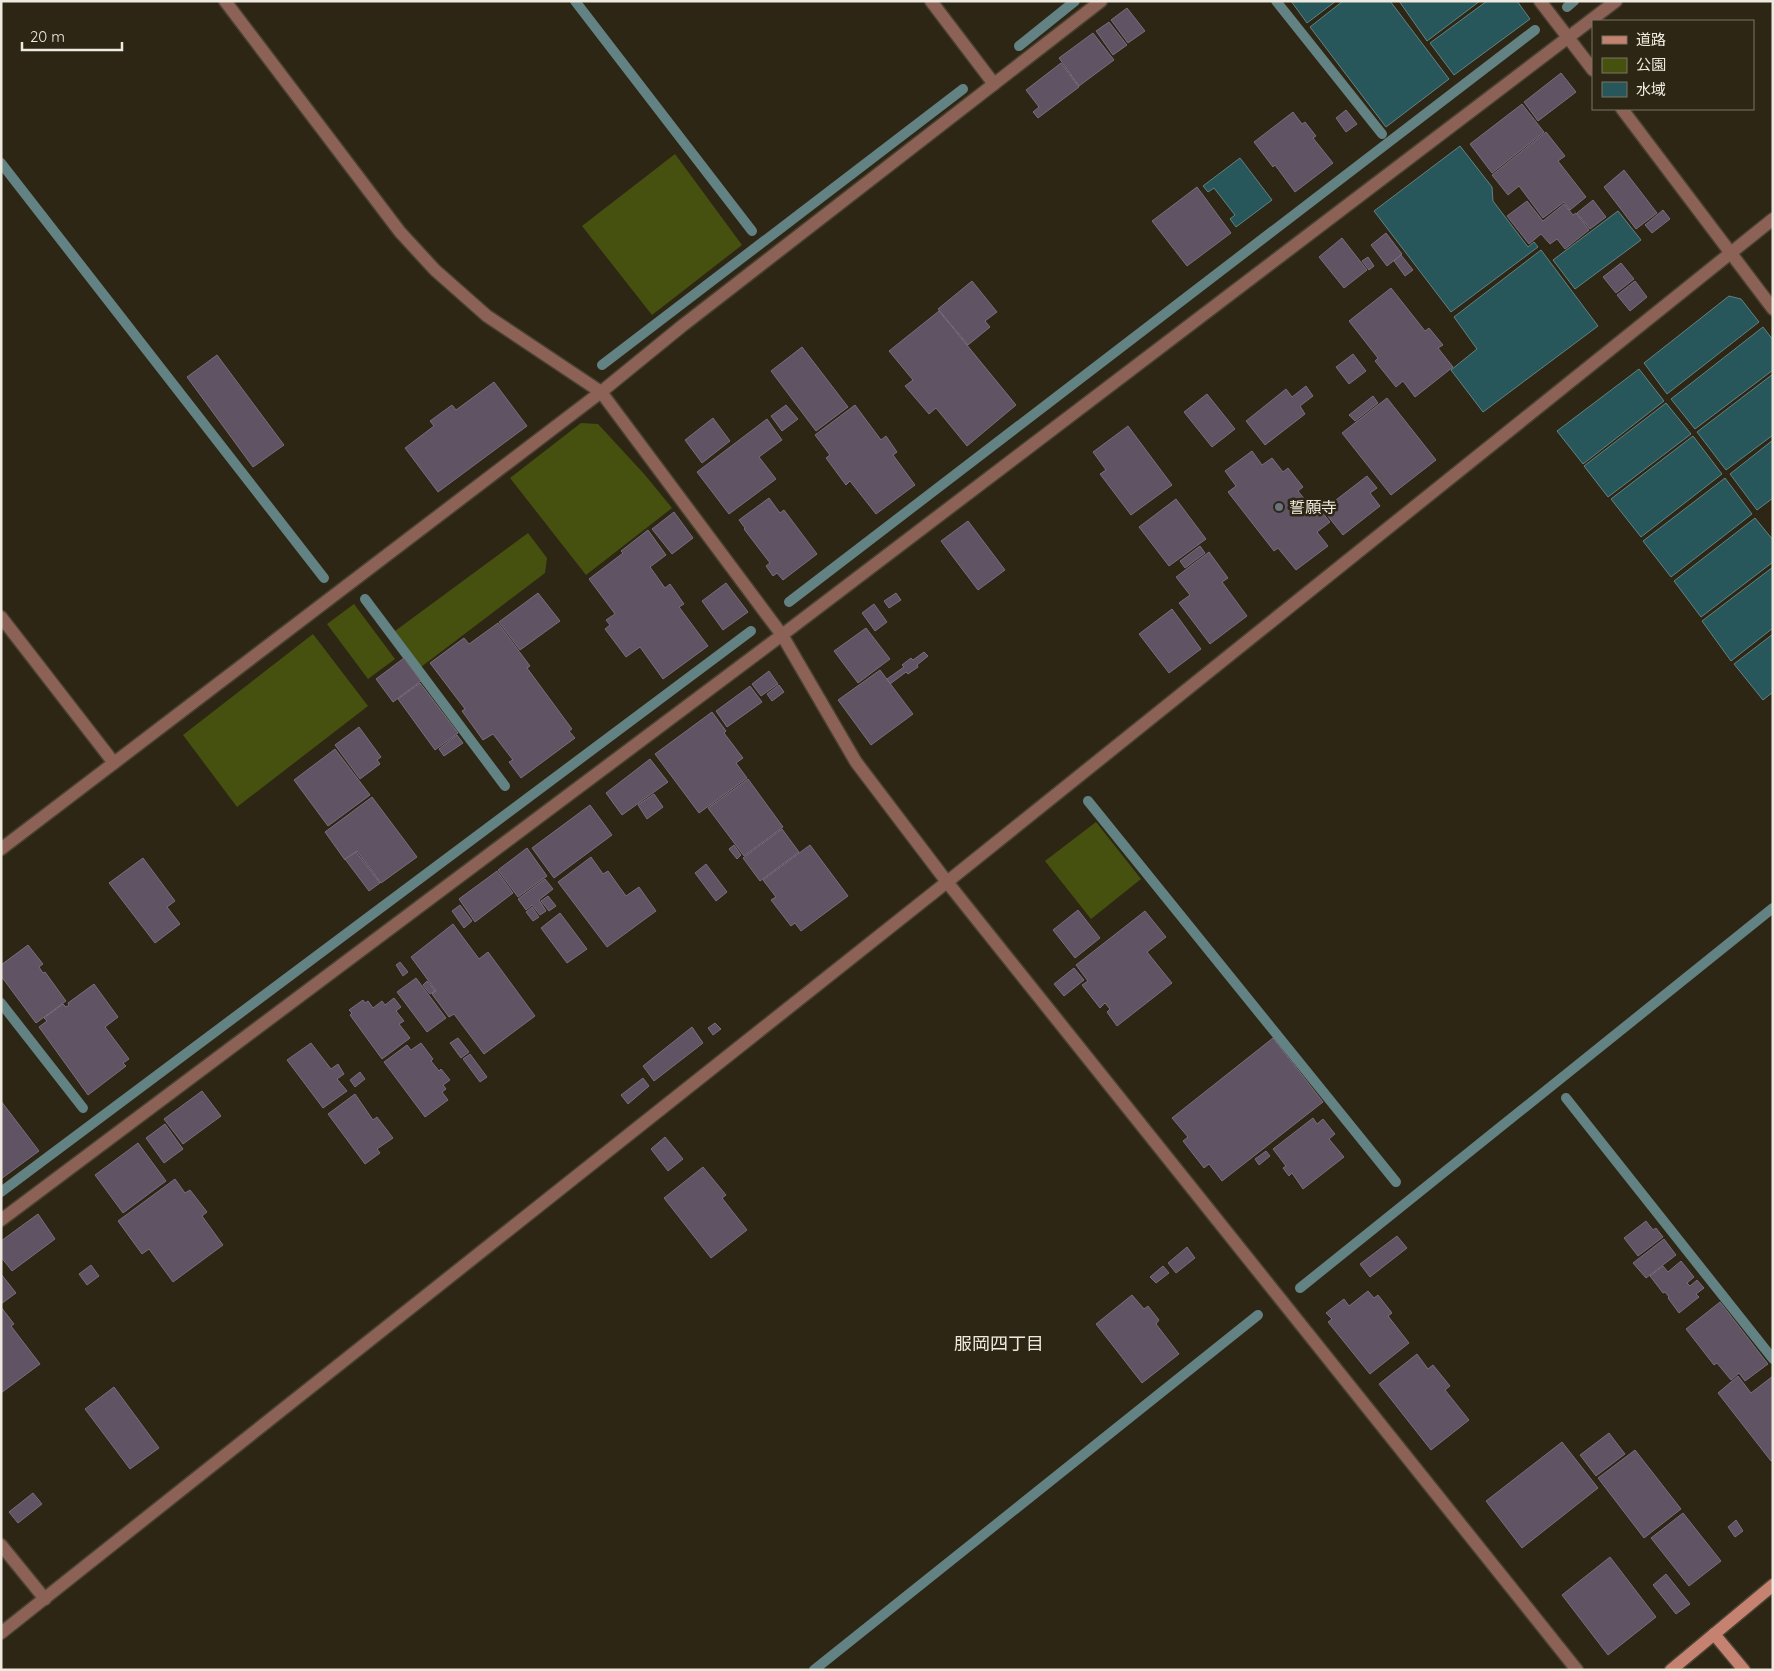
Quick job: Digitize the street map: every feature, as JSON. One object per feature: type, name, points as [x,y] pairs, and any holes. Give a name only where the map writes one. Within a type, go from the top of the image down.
[{"type":"main road","points":[[1671,1670],[1773,1585]]},
{"type":"main road","points":[[1714,1634],[1744,1670]]},
{"type":"street","points":[[225,1],[400,232],[435,270],[487,316],[601,392],[782,635],[856,762],[946,882],[1577,1670]]},
{"type":"street","points":[[931,1],[994,84]]},
{"type":"street","points":[[1,849],[601,392],[682,326],[1102,1]]},
{"type":"street","points":[[1540,1],[1592,69]]},
{"type":"street","points":[[1,1220],[782,635],[1616,1]]},
{"type":"street","points":[[1623,110],[1773,308]]},
{"type":"street","points":[[1,1633],[946,882],[1773,219]]},
{"type":"street","points":[[1,618],[114,763]]},
{"type":"street","points":[[1,1545],[45,1599]]},
{"type":"green space","points":[[675,154],[742,245],[652,315],[582,226]]},
{"type":"green space","points":[[581,423],[598,424],[645,475],[672,508],[586,575],[510,478]]},
{"type":"green space","points":[[528,533],[547,558],[545,573],[421,667],[395,631]]},
{"type":"green space","points":[[354,604],[395,659],[368,679],[327,624]]},
{"type":"green space","points":[[313,634],[368,706],[237,807],[183,735]]},
{"type":"green space","points":[[1096,822],[1141,879],[1091,919],[1045,861]]},
{"type":"water","points":[[1291,1],[1336,1],[1307,23]]},
{"type":"water","points":[[1343,1],[1390,1],[1449,79],[1386,127],[1310,27]]},
{"type":"water","points":[[1399,1],[1480,1],[1427,41]]},
{"type":"water","points":[[1487,1],[1517,1],[1530,19],[1454,75],[1430,43]]},
{"type":"water","points":[[1460,146],[1492,187],[1493,201],[1528,247],[1534,242],[1538,247],[1451,312],[1374,211]]},
{"type":"water","points":[[1240,158],[1272,200],[1236,227],[1230,219],[1235,215],[1214,188],[1208,192],[1203,186]]},
{"type":"water","points":[[1618,211],[1641,240],[1575,289],[1553,260]]},
{"type":"water","points":[[1541,250],[1598,326],[1483,412],[1451,370],[1477,349],[1454,317]]},
{"type":"water","points":[[1729,296],[1741,299],[1759,322],[1667,394],[1644,363]]},
{"type":"water","points":[[1763,327],[1773,340],[1773,370],[1695,429],[1671,399]]},
{"type":"water","points":[[1639,369],[1664,401],[1583,464],[1557,431]]},
{"type":"water","points":[[1773,374],[1773,435],[1726,470],[1697,432]]},
{"type":"water","points":[[1666,403],[1691,434],[1608,497],[1584,466]]},
{"type":"water","points":[[1693,436],[1722,474],[1641,537],[1611,499]]},
{"type":"water","points":[[1773,440],[1773,498],[1757,510],[1730,474]]},
{"type":"water","points":[[1725,478],[1752,514],[1671,577],[1643,541]]},
{"type":"water","points":[[1755,518],[1773,540],[1773,562],[1701,617],[1674,581]]},
{"type":"water","points":[[1773,567],[1773,628],[1731,661],[1702,621]]},
{"type":"water","points":[[1773,634],[1773,692],[1763,700],[1734,664]]},
{"type":"building","points":[[1127,8],[1145,31],[1128,43],[1111,20]]},
{"type":"building","points":[[1109,22],[1127,45],[1113,55],[1096,31]]},
{"type":"building","points":[[1093,33],[1114,60],[1079,86],[1059,58]]},
{"type":"building","points":[[1061,63],[1079,87],[1038,118],[1033,112],[1039,107],[1026,90]]},
{"type":"building","points":[[1561,73],[1576,92],[1538,121],[1524,102]]},
{"type":"building","points":[[1522,104],[1544,132],[1492,173],[1470,144]]},
{"type":"building","points":[[1346,110],[1357,124],[1346,132],[1336,118]]},
{"type":"building","points":[[1293,112],[1302,124],[1305,122],[1316,136],[1313,138],[1333,163],[1295,192],[1275,165],[1273,167],[1254,142]]},
{"type":"building","points":[[1546,132],[1565,156],[1558,161],[1586,197],[1570,210],[1564,202],[1543,218],[1519,186],[1508,195],[1492,175]]},
{"type":"building","points":[[1624,170],[1657,213],[1636,229],[1604,187]]},
{"type":"building","points":[[1197,187],[1231,233],[1187,266],[1152,221]]},
{"type":"building","points":[[1593,200],[1606,217],[1590,229],[1577,213]]},
{"type":"building","points":[[1527,201],[1543,221],[1564,204],[1573,215],[1576,213],[1589,230],[1565,249],[1557,239],[1550,244],[1541,234],[1529,244],[1507,216]]},
{"type":"building","points":[[1663,210],[1670,219],[1652,233],[1645,225]]},
{"type":"building","points":[[1386,233],[1402,254],[1387,266],[1371,245]]},
{"type":"building","points":[[1342,238],[1367,270],[1344,288],[1319,257]]},
{"type":"building","points":[[1401,255],[1413,270],[1405,276],[1394,261]]},
{"type":"building","points":[[1368,257],[1374,266],[1369,270],[1362,261]]},
{"type":"building","points":[[1621,263],[1634,279],[1616,293],[1603,277]]},
{"type":"building","points":[[972,281],[997,312],[985,321],[990,327],[968,345],[938,309]]},
{"type":"building","points":[[1635,281],[1647,297],[1630,311],[1617,295]]},
{"type":"building","points":[[1391,288],[1425,331],[1429,328],[1443,345],[1438,348],[1453,367],[1415,397],[1403,381],[1396,387],[1375,361],[1378,358],[1349,321]]},
{"type":"building","points":[[939,311],[1016,405],[967,446],[936,408],[929,414],[905,386],[913,380],[889,351]]},
{"type":"building","points":[[802,347],[848,407],[816,431],[771,371]]},
{"type":"building","points":[[1353,354],[1366,371],[1349,384],[1336,367]]},
{"type":"building","points":[[217,355],[284,445],[253,467],[187,377]]},
{"type":"building","points":[[494,382],[527,426],[438,492],[405,448],[434,426],[430,421],[452,405],[456,410]]},
{"type":"building","points":[[1306,386],[1313,396],[1300,406],[1305,414],[1265,445],[1246,421],[1286,389],[1292,397]]},
{"type":"building","points":[[1207,394],[1235,429],[1212,447],[1184,412]]},
{"type":"building","points":[[1373,396],[1378,403],[1355,421],[1349,415]]},
{"type":"building","points":[[1387,398],[1436,460],[1391,495],[1342,433]]},
{"type":"building","points":[[786,405],[798,419],[782,431],[771,416]]},
{"type":"building","points":[[855,405],[881,440],[886,436],[897,452],[893,455],[915,485],[876,514],[850,481],[846,485],[826,458],[830,455],[815,435]]},
{"type":"building","points":[[713,418],[730,441],[702,463],[685,440]]},
{"type":"building","points":[[767,419],[782,440],[759,457],[776,479],[729,514],[697,472]]},
{"type":"building","points":[[1128,426],[1172,485],[1131,515],[1100,474],[1106,470],[1093,452]]},
{"type":"building","points":[[1252,451],[1262,465],[1272,458],[1283,472],[1288,468],[1303,487],[1298,491],[1317,515],[1321,511],[1330,522],[1317,532],[1328,546],[1296,570],[1278,548],[1274,551],[1228,492],[1236,486],[1225,471]]},
{"type":"building","points":[[1367,476],[1377,488],[1370,493],[1380,506],[1343,535],[1323,510]]},
{"type":"building","points":[[769,498],[780,513],[784,510],[817,554],[783,580],[777,573],[773,576],[766,566],[770,563],[739,520]]},
{"type":"building","points":[[1176,499],[1206,539],[1169,566],[1139,527]]},
{"type":"building","points":[[674,512],[693,538],[672,554],[652,529]]},
{"type":"building","points":[[968,521],[1005,570],[978,590],[941,541]]},
{"type":"building","points":[[648,530],[666,555],[650,567],[665,588],[670,584],[684,604],[679,607],[708,646],[663,679],[640,647],[626,657],[605,629],[610,625],[606,620],[615,614],[589,579],[623,553],[621,551]]},
{"type":"building","points":[[1200,546],[1205,553],[1185,568],[1180,561]]},
{"type":"building","points":[[1209,552],[1228,578],[1222,582],[1247,616],[1210,644],[1179,603],[1190,595],[1176,577]]},
{"type":"building","points":[[726,583],[748,612],[723,630],[702,601]]},
{"type":"building","points":[[538,593],[560,621],[520,650],[499,622]]},
{"type":"building","points":[[896,593],[901,600],[889,608],[884,601]]},
{"type":"building","points":[[874,604],[887,622],[875,631],[862,613]]},
{"type":"building","points":[[1172,609],[1201,649],[1169,673],[1139,634]]},
{"type":"building","points":[[498,623],[530,666],[527,668],[572,729],[569,731],[575,738],[521,778],[509,762],[513,760],[493,734],[483,740],[462,711],[465,709],[430,663],[464,638],[469,644]]},
{"type":"building","points":[[866,628],[890,659],[858,683],[834,651]]},
{"type":"building","points":[[924,652],[928,656],[917,665],[918,667],[908,674],[906,672],[890,684],[887,679],[904,667],[902,665],[911,658],[913,660]]},
{"type":"building","points":[[404,658],[421,681],[393,702],[376,679]]},
{"type":"building","points":[[880,670],[913,714],[871,745],[838,700]]},
{"type":"building","points":[[769,671],[778,684],[761,696],[752,684]]},
{"type":"building","points":[[420,683],[458,733],[435,750],[398,699]]},
{"type":"building","points":[[779,685],[784,692],[772,701],[767,694]]},
{"type":"building","points":[[750,686],[762,702],[727,727],[716,711]]},
{"type":"building","points":[[712,712],[726,731],[724,733],[743,758],[736,763],[747,778],[699,813],[655,754]]},
{"type":"building","points":[[359,727],[381,757],[377,760],[380,764],[360,779],[335,745]]},
{"type":"building","points":[[457,735],[463,743],[444,756],[439,749]]},
{"type":"building","points":[[335,749],[370,795],[328,826],[294,780]]},
{"type":"building","points":[[650,759],[668,782],[622,815],[606,793]]},
{"type":"building","points":[[748,779],[783,827],[744,856],[708,808]]},
{"type":"building","points":[[654,794],[663,807],[647,819],[638,805]]},
{"type":"building","points":[[372,797],[417,857],[381,883],[357,851],[345,860],[325,832]]},
{"type":"building","points":[[590,805],[612,835],[554,878],[532,848]]},
{"type":"building","points":[[782,829],[799,852],[760,881],[743,858]]},
{"type":"building","points":[[734,845],[741,855],[737,859],[729,849]]},
{"type":"building","points":[[810,845],[848,896],[801,931],[795,923],[791,926],[771,900],[776,897],[763,880]]},
{"type":"building","points":[[527,848],[547,876],[518,897],[498,870]]},
{"type":"building","points":[[356,852],[380,883],[369,891],[345,859]]},
{"type":"building","points":[[591,857],[603,874],[608,871],[626,896],[639,887],[656,911],[607,947],[558,882]]},
{"type":"building","points":[[143,858],[175,901],[167,907],[180,924],[155,943],[109,883]]},
{"type":"building","points":[[706,864],[727,892],[716,901],[695,873]]},
{"type":"building","points":[[497,871],[513,893],[475,922],[459,899]]},
{"type":"building","points":[[545,879],[553,889],[539,900],[546,911],[540,915],[532,905],[526,910],[518,899]]},
{"type":"building","points":[[548,896],[556,906],[549,911],[541,901]]},
{"type":"building","points":[[460,905],[472,921],[464,928],[452,911]]},
{"type":"building","points":[[532,907],[539,917],[533,921],[526,912]]},
{"type":"building","points":[[1078,910],[1100,938],[1075,958],[1053,930]]},
{"type":"building","points":[[1145,911],[1166,937],[1147,952],[1172,983],[1117,1026],[1107,1012],[1110,1009],[1105,1003],[1100,1008],[1082,985],[1088,981],[1076,965]]},
{"type":"building","points":[[560,913],[587,949],[567,963],[541,928]]},
{"type":"building","points":[[453,924],[479,959],[488,952],[535,1016],[484,1054],[454,1014],[449,1017],[432,994],[436,991],[411,957]]},
{"type":"building","points":[[28,945],[43,964],[39,967],[43,973],[45,972],[66,1001],[36,1023],[1,976],[1,965]]},
{"type":"building","points":[[400,962],[408,972],[403,976],[396,965]]},
{"type":"building","points":[[1074,968],[1084,980],[1064,996],[1054,984]]},
{"type":"building","points":[[416,978],[446,1018],[427,1032],[397,992]]},
{"type":"building","points":[[427,981],[435,991],[430,994],[423,985]]},
{"type":"building","points":[[94,984],[118,1017],[105,1027],[129,1059],[123,1063],[126,1066],[88,1095],[39,1027],[47,1021],[44,1018],[63,1004],[66,1007],[69,1005],[68,1003]]},
{"type":"building","points":[[394,998],[401,1007],[396,1011],[404,1021],[399,1024],[410,1038],[382,1059],[350,1015],[352,1013],[349,1010],[363,1000],[365,1003],[368,1001],[373,1008],[382,1001],[385,1005]]},
{"type":"building","points":[[715,1023],[721,1029],[713,1035],[708,1028]]},
{"type":"building","points":[[692,1027],[703,1043],[654,1081],[643,1066]]},
{"type":"building","points":[[458,1038],[469,1052],[461,1058],[450,1043]]},
{"type":"building","points":[[1273,1038],[1323,1102],[1222,1181],[1209,1164],[1204,1168],[1183,1141],[1188,1137],[1172,1118]]},
{"type":"building","points":[[311,1043],[331,1069],[338,1064],[344,1074],[337,1079],[347,1091],[323,1108],[287,1060]]},
{"type":"building","points":[[421,1043],[433,1059],[431,1061],[450,1080],[443,1085],[446,1089],[442,1092],[448,1100],[425,1117],[384,1062],[407,1045],[411,1050]]},
{"type":"building","points":[[470,1054],[487,1077],[480,1082],[463,1059]]},
{"type":"building","points":[[360,1072],[365,1079],[355,1087],[350,1080]]},
{"type":"building","points":[[643,1078],[649,1086],[628,1104],[621,1095]]},
{"type":"building","points":[[202,1091],[221,1116],[183,1144],[164,1119]]},
{"type":"building","points":[[355,1094],[373,1120],[377,1117],[393,1138],[377,1149],[380,1153],[365,1164],[328,1114]]},
{"type":"building","points":[[1,1101],[39,1151],[1,1179]]},
{"type":"building","points":[[1313,1118],[1317,1124],[1323,1119],[1335,1134],[1329,1139],[1344,1157],[1303,1189],[1292,1173],[1289,1176],[1283,1168],[1286,1166],[1273,1149]]},
{"type":"building","points":[[165,1124],[183,1149],[164,1163],[146,1138]]},
{"type":"building","points":[[665,1137],[683,1159],[668,1171],[651,1149]]},
{"type":"building","points":[[138,1143],[166,1181],[123,1213],[95,1175]]},
{"type":"building","points":[[1266,1151],[1270,1156],[1259,1165],[1255,1159]]},
{"type":"building","points":[[703,1167],[726,1195],[722,1198],[747,1230],[711,1258],[664,1198]]},
{"type":"building","points":[[175,1179],[185,1193],[190,1190],[207,1212],[202,1216],[223,1245],[173,1282],[149,1249],[142,1254],[118,1221]]},
{"type":"building","points":[[38,1214],[55,1239],[12,1271],[1,1257],[1,1241]]},
{"type":"building","points":[[1646,1221],[1653,1230],[1656,1228],[1663,1237],[1638,1256],[1624,1238]]},
{"type":"building","points":[[1397,1236],[1407,1248],[1370,1277],[1360,1264]]},
{"type":"building","points":[[1664,1239],[1676,1255],[1646,1278],[1633,1263]]},
{"type":"building","points":[[1187,1247],[1195,1258],[1176,1273],[1168,1263]]},
{"type":"building","points":[[1681,1261],[1694,1277],[1687,1283],[1690,1286],[1697,1280],[1704,1288],[1696,1294],[1699,1297],[1679,1313],[1669,1297],[1665,1292],[1663,1293],[1650,1276],[1663,1266],[1668,1272]]},
{"type":"building","points":[[91,1265],[99,1276],[87,1285],[79,1274]]},
{"type":"building","points":[[1163,1266],[1169,1273],[1156,1283],[1150,1277]]},
{"type":"building","points":[[1,1274],[16,1293],[1,1304]]},
{"type":"building","points":[[1368,1291],[1374,1298],[1378,1295],[1392,1313],[1388,1316],[1409,1343],[1370,1374],[1328,1322],[1332,1319],[1326,1313],[1344,1299],[1349,1306]]},
{"type":"building","points":[[1132,1295],[1144,1309],[1148,1306],[1159,1320],[1156,1324],[1179,1354],[1142,1383],[1096,1324]]},
{"type":"building","points":[[1720,1302],[1768,1364],[1745,1381],[1739,1373],[1731,1380],[1717,1363],[1714,1365],[1686,1329]]},
{"type":"building","points":[[1,1307],[14,1324],[11,1326],[40,1364],[1,1393]]},
{"type":"building","points":[[1417,1354],[1428,1369],[1433,1365],[1450,1386],[1445,1390],[1469,1420],[1431,1450],[1379,1384]]},
{"type":"building","points":[[1738,1376],[1751,1393],[1773,1376],[1773,1460],[1771,1461],[1718,1393]]},
{"type":"building","points":[[114,1387],[159,1448],[130,1469],[85,1409]]},
{"type":"building","points":[[1609,1433],[1625,1454],[1596,1476],[1580,1455]]},
{"type":"building","points":[[1562,1442],[1598,1488],[1522,1548],[1486,1501]]},
{"type":"building","points":[[1635,1450],[1681,1509],[1644,1538],[1598,1478]]},
{"type":"building","points":[[33,1493],[42,1504],[18,1523],[9,1512]]},
{"type":"building","points":[[1683,1513],[1721,1561],[1689,1586],[1651,1538]]},
{"type":"building","points":[[1736,1520],[1743,1531],[1735,1537],[1728,1527]]},
{"type":"building","points":[[1610,1557],[1656,1617],[1608,1655],[1562,1595]]},
{"type":"building","points":[[1666,1574],[1690,1604],[1676,1614],[1653,1585]]},
{"type":"waterway","points":[[575,1],[752,231]]},
{"type":"waterway","points":[[1019,46],[1075,1]]},
{"type":"waterway","points":[[1276,1],[1382,134]]},
{"type":"waterway","points":[[1567,7],[1574,1]]},
{"type":"waterway","points":[[789,602],[1535,30]]},
{"type":"waterway","points":[[602,365],[963,89]]},
{"type":"waterway","points":[[1,163],[324,578]]},
{"type":"waterway","points":[[365,599],[505,786]]},
{"type":"waterway","points":[[1,1192],[751,631]]},
{"type":"waterway","points":[[1088,801],[1396,1182]]},
{"type":"waterway","points":[[1300,1288],[1773,908]]},
{"type":"waterway","points":[[1,1003],[83,1108]]},
{"type":"waterway","points":[[1566,1098],[1773,1359]]},
{"type":"waterway","points":[[814,1670],[1258,1315]]},
{"type":"place","name":"誓願寺","points":[[1279,507]]},
{"type":"district","name":"服岡四丁目","points":[[999,1343]]}]
